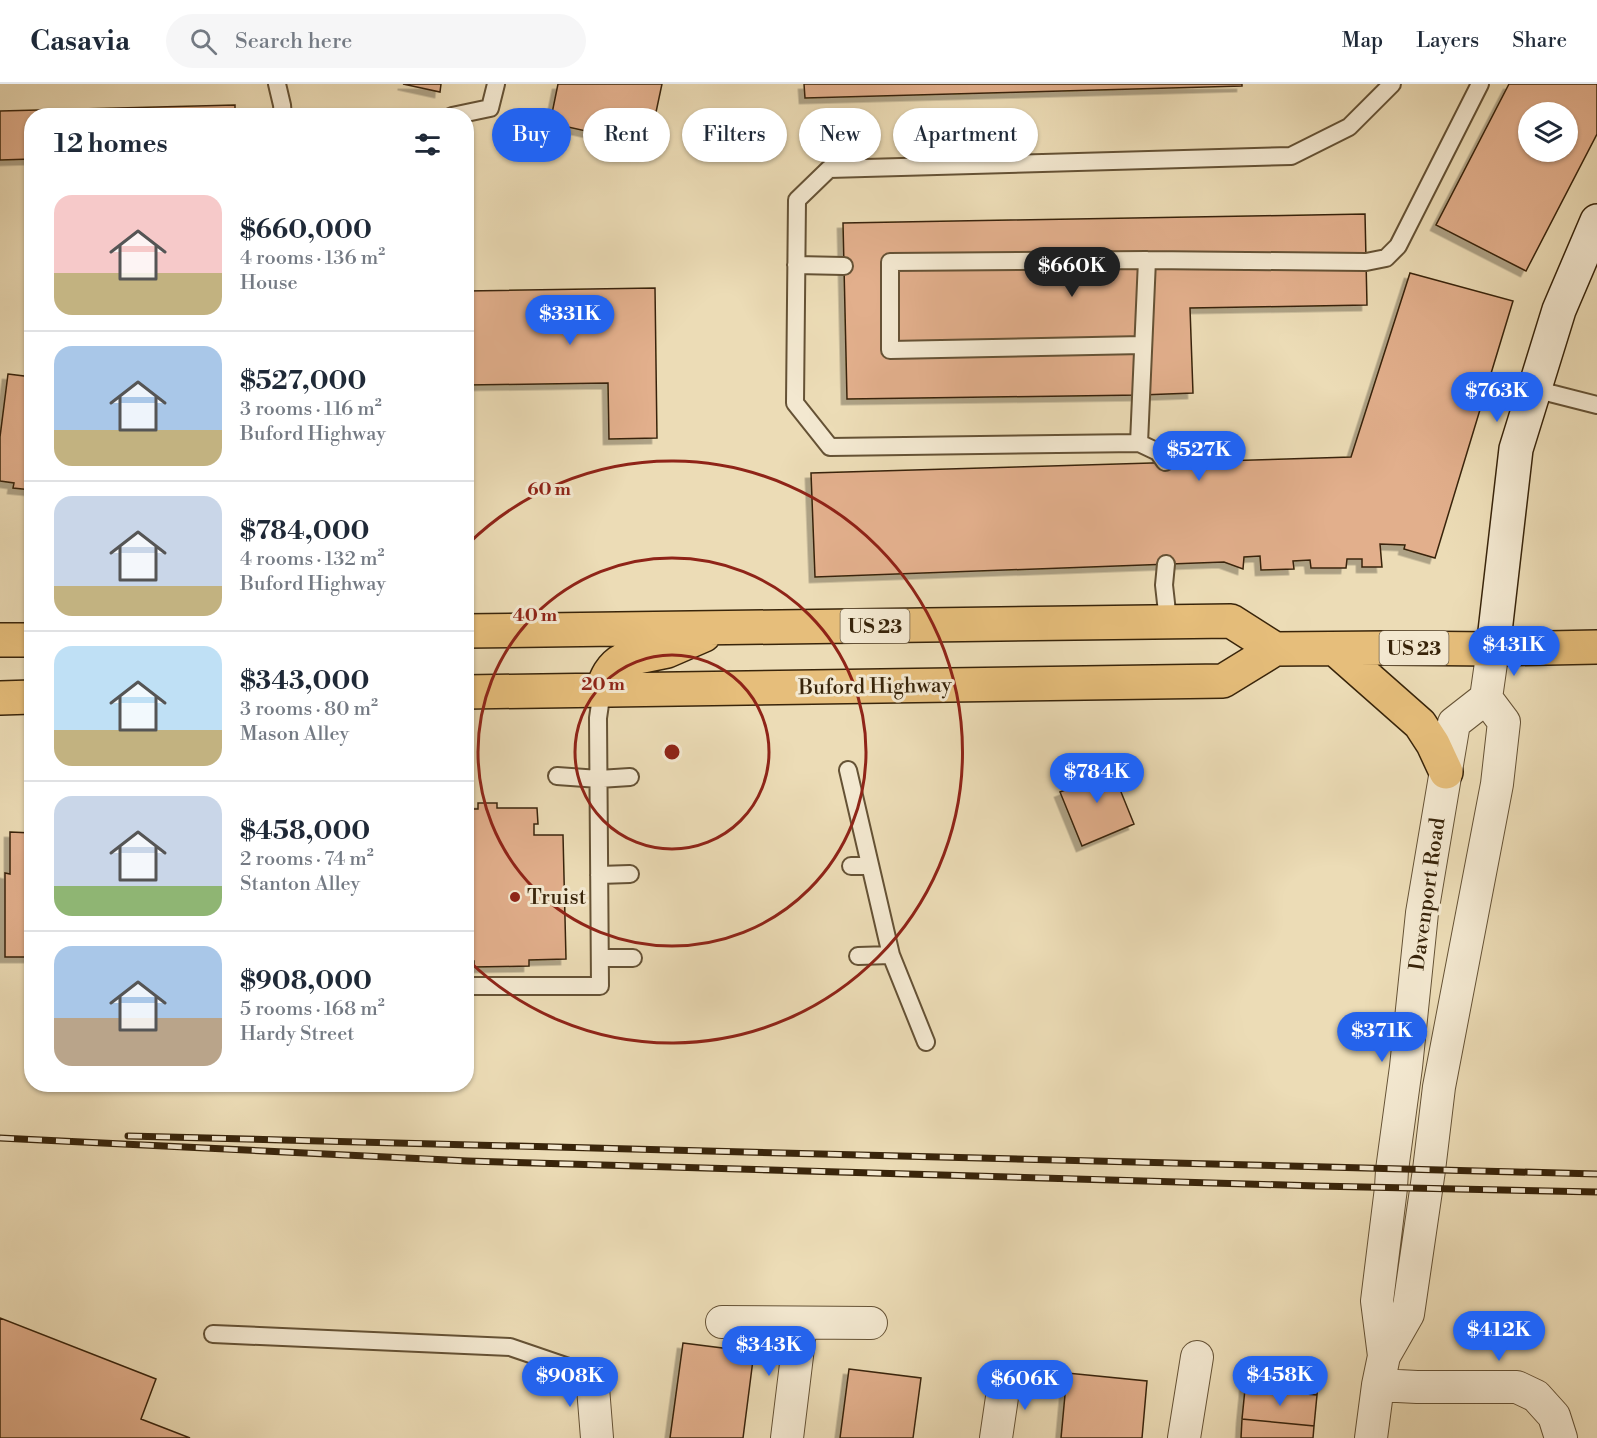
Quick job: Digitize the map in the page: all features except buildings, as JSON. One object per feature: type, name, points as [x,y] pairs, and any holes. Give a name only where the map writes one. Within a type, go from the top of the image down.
[{"type":"main road","name":"US 23","points":[[474,631],[1231,621],[1275,649],[1493,650],[1597,647]]},
{"type":"main road","points":[[602,690],[614,667],[623,660],[667,651],[722,628]]},
{"type":"main road","points":[[0,640],[24,640]]},
{"type":"main road","name":"Buford Highway","points":[[474,692],[1223,681],[1275,649]]},
{"type":"main road","points":[[1335,649],[1420,724],[1433,744],[1446,772]]},
{"type":"main road","points":[[0,699],[24,698]]},
{"type":"street","points":[[1486,698],[1516,449],[1558,310],[1597,221]]},
{"type":"street","name":"Davenport Road","points":[[1371,1438],[1381,1371],[1377,1301],[1406,1067],[1422,913],[1454,723],[1486,698],[1504,722],[1497,784],[1439,1087],[1408,1314],[1381,1371]]},
{"type":"street","points":[[722,1322],[871,1323]]},
{"type":"street","points":[[787,1438],[801,1323]]},
{"type":"street","points":[[1184,1438],[1197,1357]]},
{"type":"street","points":[[1381,1371],[1417,1387],[1516,1387],[1536,1396],[1554,1416],[1561,1438]]},
{"type":"street","points":[[592,1375],[597,1438]]},
{"type":"street","points":[[996,1438],[1005,1377]]},
{"type":"lane","points":[[277,84],[282,108]]},
{"type":"lane","points":[[474,111],[490,108],[496,84]]},
{"type":"lane","points":[[1165,462],[1158,452],[1139,443],[830,447],[795,403],[797,200],[829,169],[1291,156],[1349,127],[1392,84]]},
{"type":"lane","points":[[1143,345],[890,350],[890,262],[1147,260],[1366,262],[1386,258],[1398,246],[1411,223],[1480,84]]},
{"type":"lane","points":[[1139,443],[1147,260]]},
{"type":"lane","points":[[796,265],[844,266]]},
{"type":"lane","points":[[1534,389],[1597,405]]},
{"type":"lane","points":[[1166,564],[1164,585],[1168,621]]},
{"type":"lane","points":[[474,986],[600,986],[598,718],[602,690]]},
{"type":"lane","points":[[848,770],[891,955],[927,1042]]},
{"type":"lane","points":[[557,776],[599,779],[630,777]]},
{"type":"lane","points":[[851,866],[870,866]]},
{"type":"lane","points":[[599,875],[630,874]]},
{"type":"lane","points":[[858,956],[891,955]]},
{"type":"lane","points":[[600,958],[633,958]]},
{"type":"lane","points":[[213,1334],[510,1347],[592,1375]]},
{"type":"railway","points":[[128,1136],[1597,1174]]},
{"type":"railway","points":[[0,1138],[468,1161],[1597,1192]]},
{"type":"place","name":"Truist","points":[[515,897]]}]
